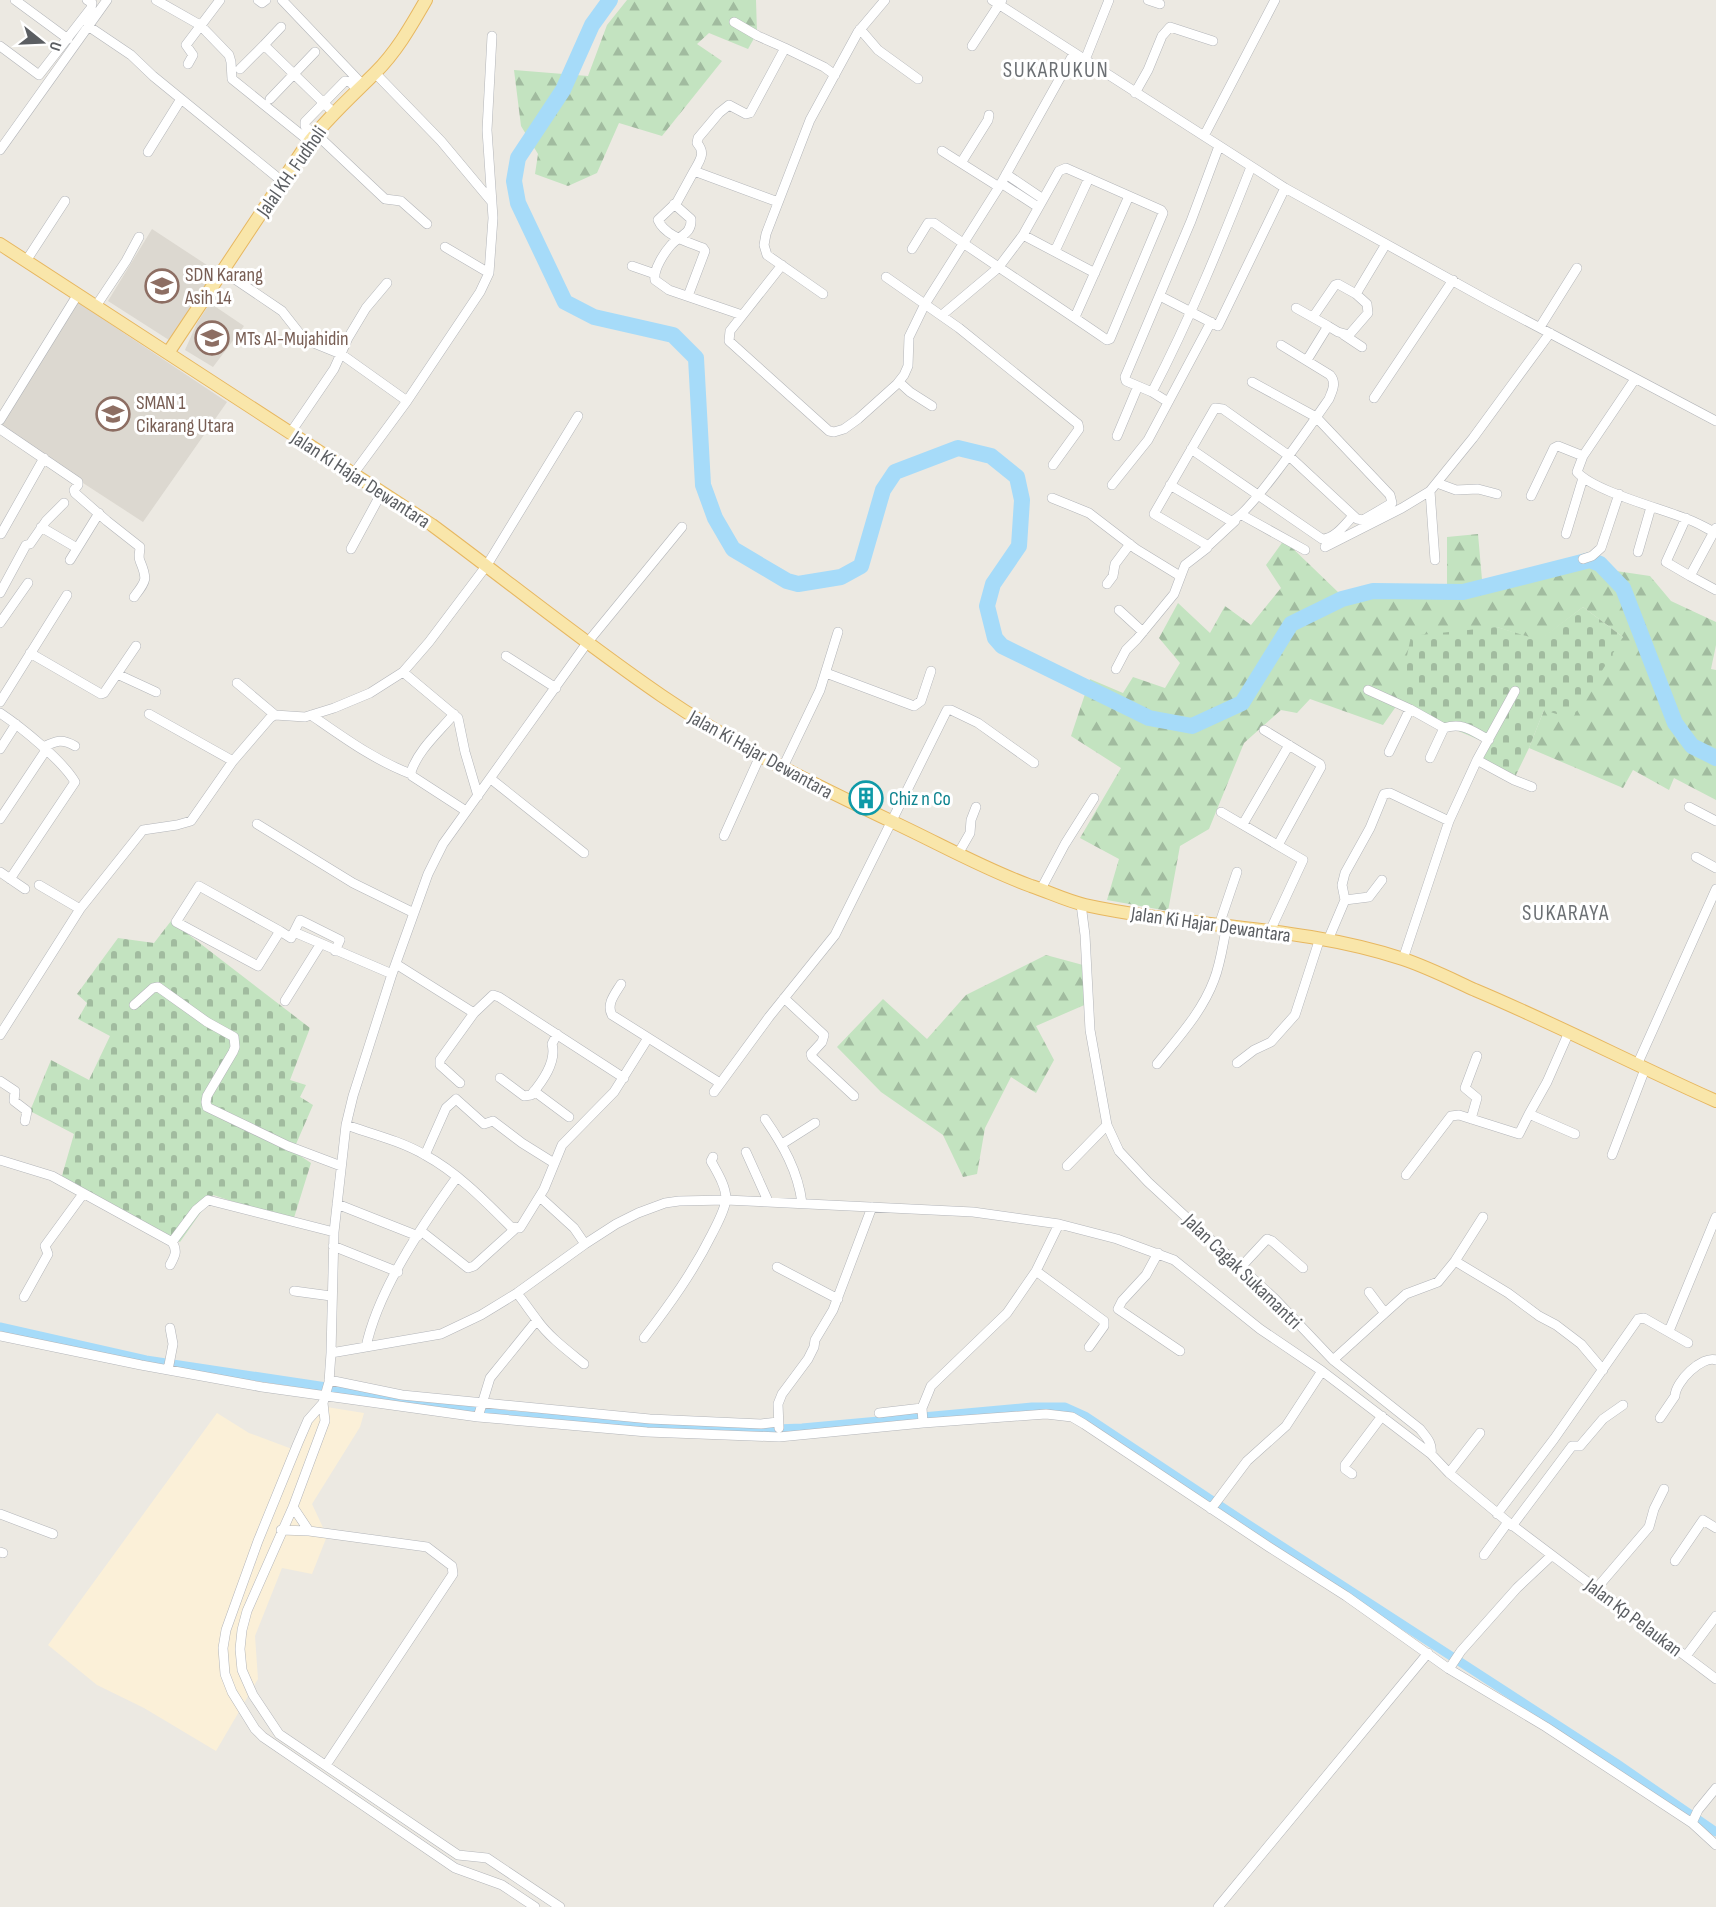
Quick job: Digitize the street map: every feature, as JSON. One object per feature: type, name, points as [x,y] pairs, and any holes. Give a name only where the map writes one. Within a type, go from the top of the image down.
[{"type":"main road","name":"Jalal KH. Fudholi","points":[[168,353],[283,182],[329,108],[375,73],[398,46],[426,0]]},
{"type":"main road","name":"Jalan Ki Hajar Dewantara","points":[[0,244],[382,492],[487,565],[587,644],[711,728],[837,796],[958,854],[1082,904],[1181,921],[1324,939],[1403,959],[1569,1032],[1716,1101]]},
{"type":"street","points":[[15,0],[68,39]]},
{"type":"street","points":[[0,46],[39,75],[91,8],[92,3],[87,0]]},
{"type":"street","points":[[0,150],[107,0]]},
{"type":"street","points":[[156,0],[200,25],[229,55],[232,79],[313,136],[385,200],[401,201],[427,224]]},
{"type":"street","points":[[188,64],[193,55],[186,45],[220,0]]},
{"type":"street","points":[[258,0],[262,3],[266,0]]},
{"type":"street","points":[[282,0],[359,87]]},
{"type":"street","points":[[823,294],[767,255],[764,245],[766,234],[806,130],[860,29],[885,0]]},
{"type":"street","points":[[1085,60],[1108,3],[1096,0]]},
{"type":"street","points":[[1148,0],[1160,4]]},
{"type":"street","points":[[1204,136],[1271,1]]},
{"type":"street","points":[[972,46],[998,2],[1135,93],[1285,188],[1716,421]]},
{"type":"street","points":[[734,22],[835,75]]},
{"type":"street","points":[[88,26],[131,55],[283,182]]},
{"type":"street","points":[[240,69],[281,27]]},
{"type":"street","points":[[1135,93],[1148,70],[1162,36],[1170,27],[1213,41]]},
{"type":"street","points":[[860,29],[878,50],[918,79]]},
{"type":"street","points":[[354,473],[407,401],[480,292],[489,273],[492,203],[487,130],[492,36]]},
{"type":"street","points":[[264,45],[329,108]]},
{"type":"street","points":[[688,296],[705,251],[703,248],[679,239],[661,226],[658,220],[681,197],[702,156],[702,148],[697,141],[702,133],[723,108],[729,105],[746,114],[750,113],[785,48]]},
{"type":"street","points":[[270,99],[315,51]]},
{"type":"street","points":[[782,265],[742,315],[729,334],[729,341],[829,431],[844,429],[899,382],[908,366],[909,337],[925,304],[1002,181],[1074,53]]},
{"type":"street","points":[[375,73],[441,141],[492,203]]},
{"type":"street","points":[[148,152],[181,99]]},
{"type":"street","points":[[961,163],[989,115]]},
{"type":"street","points":[[1168,402],[1126,381],[1125,377],[1191,221],[1219,146]]},
{"type":"street","points":[[942,150],[961,163],[1002,181],[1040,203]]},
{"type":"street","points":[[1152,392],[1191,312],[1251,167]]},
{"type":"street","points":[[912,249],[930,222],[998,268],[1107,339],[1110,339],[1163,217],[1161,210],[1063,168],[1059,171],[1023,235],[998,268],[942,315]]},
{"type":"street","points":[[694,171],[778,202]]},
{"type":"street","points":[[1055,251],[1089,178]]},
{"type":"street","points":[[1160,296],[1218,326],[1285,188]]},
{"type":"street","points":[[1075,317],[1129,196]]},
{"type":"street","points":[[26,261],[65,201]]},
{"type":"street","points":[[674,204],[692,220],[687,233],[672,244],[665,254],[655,274],[655,280],[688,296],[742,315]]},
{"type":"street","points":[[1023,235],[1095,273]]},
{"type":"street","points":[[96,306],[139,237]]},
{"type":"street","points":[[1356,294],[1386,244]]},
{"type":"street","points":[[445,247],[489,273]]},
{"type":"street","points":[[632,266],[655,274]]},
{"type":"street","points":[[1540,327],[1577,268]]},
{"type":"street","points":[[224,271],[282,311],[303,339],[341,354],[407,401]]},
{"type":"street","points":[[886,277],[942,315],[1078,424],[1079,429],[1053,465]]},
{"type":"street","points":[[1374,398],[1452,280]]},
{"type":"street","points":[[291,432],[321,388],[366,308],[387,283]]},
{"type":"street","points":[[1313,317],[1335,285],[1338,284],[1356,294],[1367,304],[1368,313],[1354,331],[1349,335],[1344,335]]},
{"type":"street","points":[[0,420],[78,294]]},
{"type":"street","points":[[1296,308],[1362,347]]},
{"type":"street","points":[[1112,485],[1148,440],[1211,322]]},
{"type":"street","points":[[1307,360],[1328,326]]},
{"type":"street","points":[[1325,547],[1402,508],[1430,491],[1473,438],[1550,333]]},
{"type":"street","points":[[1116,669],[1126,650],[1174,594],[1185,565],[1206,550],[1258,495],[1329,399],[1334,379],[1281,345]]},
{"type":"street","points":[[1635,379],[1583,456],[1577,469],[1583,478],[1619,494],[1715,530],[1690,576]]},
{"type":"street","points":[[899,382],[932,406]]},
{"type":"street","points":[[1207,547],[1155,516],[1155,511],[1212,410],[1220,408],[1288,455],[1357,519],[1363,520],[1391,505],[1392,499],[1316,417],[1252,382]]},
{"type":"street","points":[[1117,436],[1138,386]]},
{"type":"street","points":[[0,1035],[80,909],[144,830],[191,821],[233,761],[270,718],[276,715],[301,717],[311,715],[370,693],[403,672],[487,565],[578,416]]},
{"type":"street","points":[[0,429],[78,482],[74,491],[141,548],[139,558],[145,569],[145,579],[134,597]]},
{"type":"street","points":[[1531,496],[1554,448],[1558,446],[1583,456]]},
{"type":"street","points":[[1191,449],[1322,539],[1328,539],[1353,516]]},
{"type":"street","points":[[2,534],[44,458]]},
{"type":"street","points":[[1566,534],[1583,478]]},
{"type":"street","points":[[1437,483],[1456,490],[1478,489],[1497,494]]},
{"type":"street","points":[[1170,485],[1229,520],[1238,518],[1305,550]]},
{"type":"street","points":[[1430,491],[1435,560]]},
{"type":"street","points":[[351,549],[382,492]]},
{"type":"street","points":[[1583,559],[1592,556],[1601,548],[1619,494]]},
{"type":"street","points":[[1052,498],[1089,513],[1130,544],[1180,576]]},
{"type":"street","points":[[0,593],[26,545],[30,544],[64,503]]},
{"type":"street","points":[[1638,552],[1651,507]]},
{"type":"street","points":[[70,560],[99,513]]},
{"type":"street","points":[[1686,518],[1666,562],[1716,590]]},
{"type":"street","points":[[42,527],[77,548]]},
{"type":"street","points":[[560,1907],[487,1858],[458,1855],[279,1734],[262,1712],[242,1670],[240,1649],[247,1611],[293,1507],[325,1421],[331,1353],[333,1246],[346,1125],[392,974],[414,913],[436,858],[466,811],[587,644],[681,527]]},
{"type":"street","points":[[1107,584],[1114,574],[1115,564],[1130,544]]},
{"type":"street","points":[[2,617],[27,583]]},
{"type":"street","points":[[0,702],[67,595]]},
{"type":"street","points":[[1119,610],[1143,632]]},
{"type":"street","points":[[783,767],[812,710],[838,632]]},
{"type":"street","points":[[30,652],[101,694],[104,693],[136,646]]},
{"type":"street","points":[[506,656],[556,688]]},
{"type":"street","points":[[826,673],[915,706],[921,701],[931,671]]},
{"type":"street","points":[[403,672],[460,720],[465,752],[478,796]]},
{"type":"street","points":[[117,674],[156,692]]},
{"type":"street","points":[[237,683],[276,715]]},
{"type":"street","points":[[1368,690],[1410,708],[1444,728]]},
{"type":"street","points":[[1403,959],[1449,821],[1515,691]]},
{"type":"street","points":[[1389,753],[1410,708]]},
{"type":"street","points":[[714,1092],[836,935],[947,710],[978,723],[1034,763]]},
{"type":"street","points":[[0,713],[44,749],[75,782],[10,879]]},
{"type":"street","points":[[149,714],[233,761]]},
{"type":"street","points":[[411,774],[414,763],[426,745],[454,714]]},
{"type":"street","points":[[311,715],[361,749],[389,766],[411,774],[466,811]]},
{"type":"street","points":[[0,749],[16,724]]},
{"type":"street","points":[[1430,758],[1444,728],[1456,724],[1489,740]]},
{"type":"street","points":[[1264,730],[1320,764],[1321,767],[1278,845]]},
{"type":"street","points":[[0,819],[44,749],[60,740],[75,746]]},
{"type":"street","points":[[1243,824],[1289,745]]},
{"type":"street","points":[[724,836],[760,756]]},
{"type":"street","points":[[1478,760],[1532,787]]},
{"type":"street","points":[[491,779],[584,854]]},
{"type":"street","points":[[1237,1063],[1254,1050],[1271,1042],[1295,1015],[1324,939],[1345,900],[1342,885],[1345,873],[1367,833],[1384,794],[1390,793],[1449,821]]},
{"type":"street","points":[[1041,889],[1065,844],[1094,798]]},
{"type":"street","points":[[958,854],[969,835],[976,807]]},
{"type":"street","points":[[1689,807],[1716,821]]},
{"type":"street","points":[[1221,812],[1303,860],[1270,931]]},
{"type":"street","points":[[257,824],[353,883],[414,913]]},
{"type":"street","points":[[1696,857],[1716,868]]},
{"type":"street","points":[[0,872],[25,889]]},
{"type":"street","points":[[1156,1064],[1189,1023],[1210,990],[1215,978],[1223,925],[1237,872]]},
{"type":"street","points":[[1345,900],[1369,897],[1382,880]]},
{"type":"street","points":[[39,885],[80,909]]},
{"type":"street","points":[[280,931],[258,966],[176,922],[199,886],[280,931],[291,938],[300,920],[340,940],[335,951]]},
{"type":"street","points":[[1612,1155],[1641,1067],[1716,889]]},
{"type":"street","name":"Jalan Cagak Sukamantri","points":[[1082,904],[1089,1020],[1107,1125],[1115,1145],[1123,1156],[1275,1299],[1332,1360],[1420,1429],[1430,1441],[1431,1454],[1449,1473],[1551,1556]]},
{"type":"street","points":[[294,932],[392,974]]},
{"type":"street","points":[[285,1001],[320,945]]},
{"type":"street","points":[[396,964],[474,1013]]},
{"type":"street","points":[[621,984],[610,1002],[610,1012],[616,1019],[720,1083]]},
{"type":"street","points":[[134,1005],[153,988],[158,987],[207,1022],[234,1037],[235,1047],[207,1096],[207,1107],[288,1146],[341,1166]]},
{"type":"street","points":[[460,1083],[439,1063],[445,1051],[474,1013],[490,997],[496,995],[624,1078]]},
{"type":"street","points":[[784,999],[824,1035],[822,1042],[812,1053],[812,1057],[854,1096]]},
{"type":"street","points":[[1406,1175],[1452,1116],[1459,1115],[1519,1134],[1547,1082],[1569,1032]]},
{"type":"street","points":[[500,1078],[527,1097],[543,1079],[553,1058],[552,1042],[557,1034]]},
{"type":"street","points":[[337,1204],[420,1233],[468,1268],[474,1266],[524,1224],[540,1197],[562,1145],[614,1092],[648,1038]]},
{"type":"street","points":[[1470,1119],[1477,1098],[1465,1088],[1477,1056]]},
{"type":"street","points":[[0,1081],[15,1091],[14,1101],[27,1111],[25,1121]]},
{"type":"street","points":[[534,1091],[569,1117]]},
{"type":"street","points":[[425,1155],[446,1108],[456,1099],[484,1124],[493,1121],[554,1163]]},
{"type":"street","points":[[1529,1114],[1575,1134]]},
{"type":"street","points":[[765,1119],[790,1160],[802,1203]]},
{"type":"street","points":[[782,1144],[815,1124]]},
{"type":"street","points":[[346,1125],[408,1146],[425,1155],[458,1177],[511,1227],[516,1229]]},
{"type":"street","points":[[1067,1166],[1107,1125]]},
{"type":"street","points":[[746,1152],[768,1202]]},
{"type":"street","points":[[644,1338],[680,1292],[717,1225],[726,1200],[723,1185],[711,1161],[713,1157]]},
{"type":"street","points":[[0,1160],[52,1176],[172,1242],[176,1247],[176,1254],[170,1265]]},
{"type":"street","points":[[367,1342],[378,1306],[420,1233],[458,1177]]},
{"type":"street","points":[[24,1297],[48,1254],[45,1246],[83,1194]]},
{"type":"street","points":[[540,1197],[574,1228],[585,1244]]},
{"type":"street","points":[[172,1242],[196,1210],[208,1200],[334,1232]]},
{"type":"street","points":[[331,1353],[367,1342],[441,1334],[482,1315],[585,1244],[638,1213],[665,1203],[726,1200],[973,1212],[1059,1224],[1117,1239],[1158,1253],[1182,1265],[1260,1329],[1322,1371],[1431,1454]]},
{"type":"street","points":[[779,1429],[778,1404],[782,1394],[808,1359],[815,1340],[829,1319],[872,1207]]},
{"type":"street","points":[[1332,1360],[1406,1294],[1438,1282],[1455,1261],[1483,1217]]},
{"type":"street","points":[[1670,1331],[1716,1217]]},
{"type":"street","points":[[922,1415],[931,1386],[1007,1313],[1036,1271],[1059,1224]]},
{"type":"street","points":[[1240,1268],[1267,1239],[1303,1268]]},
{"type":"street","points":[[333,1246],[398,1272]]},
{"type":"street","points":[[1158,1253],[1146,1275],[1122,1301],[1118,1309],[1180,1351]]},
{"type":"street","points":[[1455,1261],[1556,1325],[1581,1344],[1604,1370]]},
{"type":"street","points":[[777,1267],[838,1299]]},
{"type":"street","points":[[1036,1271],[1104,1321],[1104,1326],[1089,1347]]},
{"type":"street","points":[[294,1291],[331,1296]]},
{"type":"street","points":[[1369,1292],[1384,1312]]},
{"type":"street","points":[[517,1293],[537,1320],[584,1364]]},
{"type":"street","points":[[1497,1514],[1604,1370],[1638,1319],[1644,1318],[1688,1343]]},
{"type":"street","points":[[479,1410],[490,1378],[537,1320]]},
{"type":"street","points":[[168,1368],[173,1344],[170,1328]]},
{"type":"street","points":[[0,1336],[261,1387],[402,1395],[479,1410],[649,1425],[761,1424],[779,1429]]},
{"type":"street","points":[[1660,1418],[1675,1396],[1680,1381],[1704,1359],[1716,1360]]},
{"type":"street","points":[[1214,1504],[1247,1461],[1286,1425],[1322,1371]]},
{"type":"street","points":[[327,1390],[479,1410],[649,1425],[779,1429],[922,1415]]},
{"type":"street","points":[[327,1390],[308,1420],[258,1541],[226,1630],[223,1648],[225,1674],[232,1692],[255,1729],[320,1777],[455,1868],[502,1885],[535,1907]]},
{"type":"street","points":[[1484,1555],[1572,1446],[1580,1446],[1603,1419],[1623,1405]]},
{"type":"street","points":[[879,1413],[1046,1414],[1072,1418],[1214,1504],[1428,1653],[1693,1822],[1716,1845]]},
{"type":"street","points":[[1352,1474],[1345,1468],[1345,1465],[1382,1416]]},
{"type":"street","points":[[1449,1473],[1480,1433]]},
{"type":"street","points":[[295,1453],[310,1461]]},
{"type":"street","points":[[1596,1589],[1649,1527],[1654,1509],[1664,1489]]},
{"type":"street","points":[[293,1507],[309,1531]]},
{"type":"street","points":[[0,1514],[53,1534]]},
{"type":"street","points":[[1674,1561],[1702,1520],[1716,1528]]},
{"type":"street","points":[[281,1530],[309,1531],[427,1547],[452,1566],[453,1570],[453,1574],[326,1765]]},
{"type":"street","points":[[258,1541],[275,1547]]},
{"type":"street","points":[[1450,1667],[1517,1588],[1551,1556]]},
{"type":"street","name":"Jalan Kp Pelaukan","points":[[1551,1556],[1716,1679]]},
{"type":"street","points":[[1686,1656],[1716,1616]]},
{"type":"street","points":[[1218,1907],[1428,1653]]},
{"type":"street","points":[[1693,1822],[1698,1810],[1716,1788]]},
{"type":"shaded area","name":"SDN Karang Asih 14","points":[[152,229],[216,271],[169,340],[108,301]]},
{"type":"shaded area","name":"SMAN 1 Cikarang Utara","points":[[76,301],[227,402],[143,522],[0,429]]},
{"type":"shaded area","name":"MTs Al-Mujahidin","points":[[210,303],[244,326],[213,367],[185,350],[197,323]]},
{"type":"shaded area","points":[[314,1405],[364,1413],[360,1427],[312,1504],[327,1536],[312,1574],[282,1568],[255,1636],[258,1679],[216,1751],[144,1708],[97,1685],[48,1645],[217,1413],[249,1433],[292,1449]]},
{"type":"green space","points":[[627,0],[756,0],[757,33],[748,49],[709,33],[697,44],[722,61],[662,136],[619,123],[597,173],[568,186],[535,174],[538,154],[521,126],[514,70],[588,76],[607,25]]},
{"type":"green space","points":[[1478,534],[1483,591],[1530,577],[1562,563],[1650,576],[1671,601],[1716,622],[1716,645],[1711,669],[1716,670],[1716,800],[1674,778],[1669,790],[1633,770],[1623,788],[1529,748],[1544,710],[1623,637],[1583,607],[1539,641],[1497,627],[1397,705],[1383,725],[1310,699],[1297,713],[1281,710],[1244,743],[1209,829],[1180,846],[1168,911],[1107,900],[1119,859],[1080,838],[1121,768],[1071,736],[1090,679],[1123,693],[1133,677],[1165,688],[1180,663],[1159,638],[1178,603],[1210,633],[1225,606],[1251,625],[1281,588],[1266,565],[1284,540],[1339,593],[1415,589],[1447,596],[1447,537]]},
{"type":"green space","points":[[1583,607],[1623,637],[1572,719],[1544,710],[1514,779],[1481,762],[1489,744],[1397,705],[1411,636],[1497,627],[1539,640]]},
{"type":"green space","points":[[171,921],[310,1028],[290,1080],[306,1085],[300,1097],[313,1105],[293,1151],[311,1163],[293,1221],[213,1195],[180,1242],[61,1179],[74,1134],[30,1111],[51,1060],[89,1080],[110,1036],[78,1019],[87,1003],[77,994],[118,938],[154,943]]},
{"type":"green space","points":[[1046,955],[1083,965],[1089,1003],[1036,1026],[1054,1060],[1036,1093],[1011,1077],[985,1128],[977,1174],[963,1177],[943,1135],[881,1092],[837,1047],[883,999],[927,1039],[966,995]]},
{"type":"waterway","points":[[610,0],[592,25],[563,90],[518,158],[514,181],[518,203],[565,302],[594,317],[673,335],[696,358],[703,485],[715,518],[733,549],[787,581],[798,584],[841,577],[861,566],[883,490],[895,472],[958,448],[991,456],[1017,477],[1022,500],[1019,546],[993,584],[987,606],[995,638],[1002,646],[1149,718],[1192,726],[1242,703],[1291,624],[1342,599],[1373,591],[1463,592],[1590,560],[1600,564],[1623,588],[1675,723],[1692,746],[1716,758]]},
{"type":"waterway","points":[[0,1327],[146,1360],[353,1391],[419,1404],[508,1415],[666,1427],[752,1430],[802,1428],[1032,1407],[1065,1407],[1085,1416],[1616,1763],[1716,1832]]},
{"type":"place","name":"SDN Karang Asih 14","points":[[162,286]]},
{"type":"place","name":"MTs Al-Mujahidin","points":[[212,338]]},
{"type":"place","name":"SMAN 1 Cikarang Utara","points":[[113,414]]},
{"type":"place","name":"Chiz n Co","points":[[866,798]]},
{"type":"district","name":"SUKARUKUN","points":[[1056,69]]},
{"type":"district","name":"SUKARAYA","points":[[1566,912]]}]
